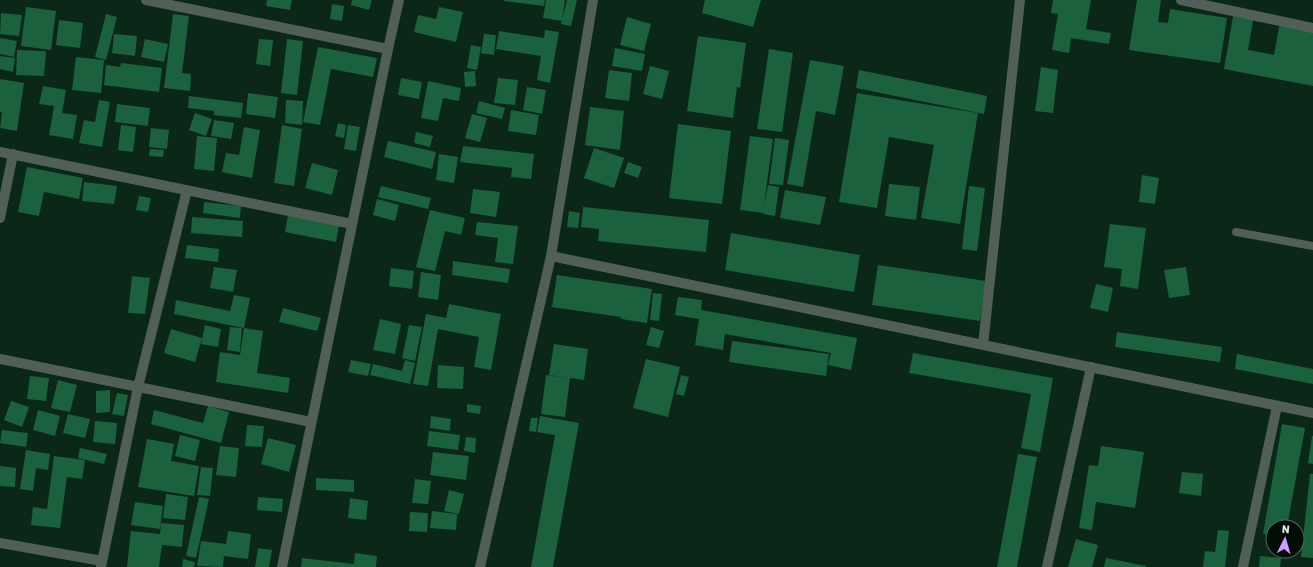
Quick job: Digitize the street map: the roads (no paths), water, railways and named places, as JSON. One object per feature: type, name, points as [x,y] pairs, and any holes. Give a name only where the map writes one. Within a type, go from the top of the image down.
[{"type":"street","points":[[146,0],[388,49]]},
{"type":"street","points":[[282,567],[399,0]]},
{"type":"street","points":[[480,567],[551,256],[593,0]]},
{"type":"street","points":[[983,345],[1020,0]]},
{"type":"street","points":[[1181,0],[1313,28]]},
{"type":"street","points":[[0,152],[352,224]]},
{"type":"street","points":[[0,218],[13,154]]},
{"type":"street","points":[[0,543],[102,564],[138,387],[187,190]]},
{"type":"street","points":[[551,256],[1313,413]]},
{"type":"street","points":[[0,359],[311,422]]},
{"type":"street","points":[[1047,567],[1091,367]]},
{"type":"street","points":[[1243,567],[1277,406]]},
{"type":"lane","points":[[1236,232],[1313,246]]}]
